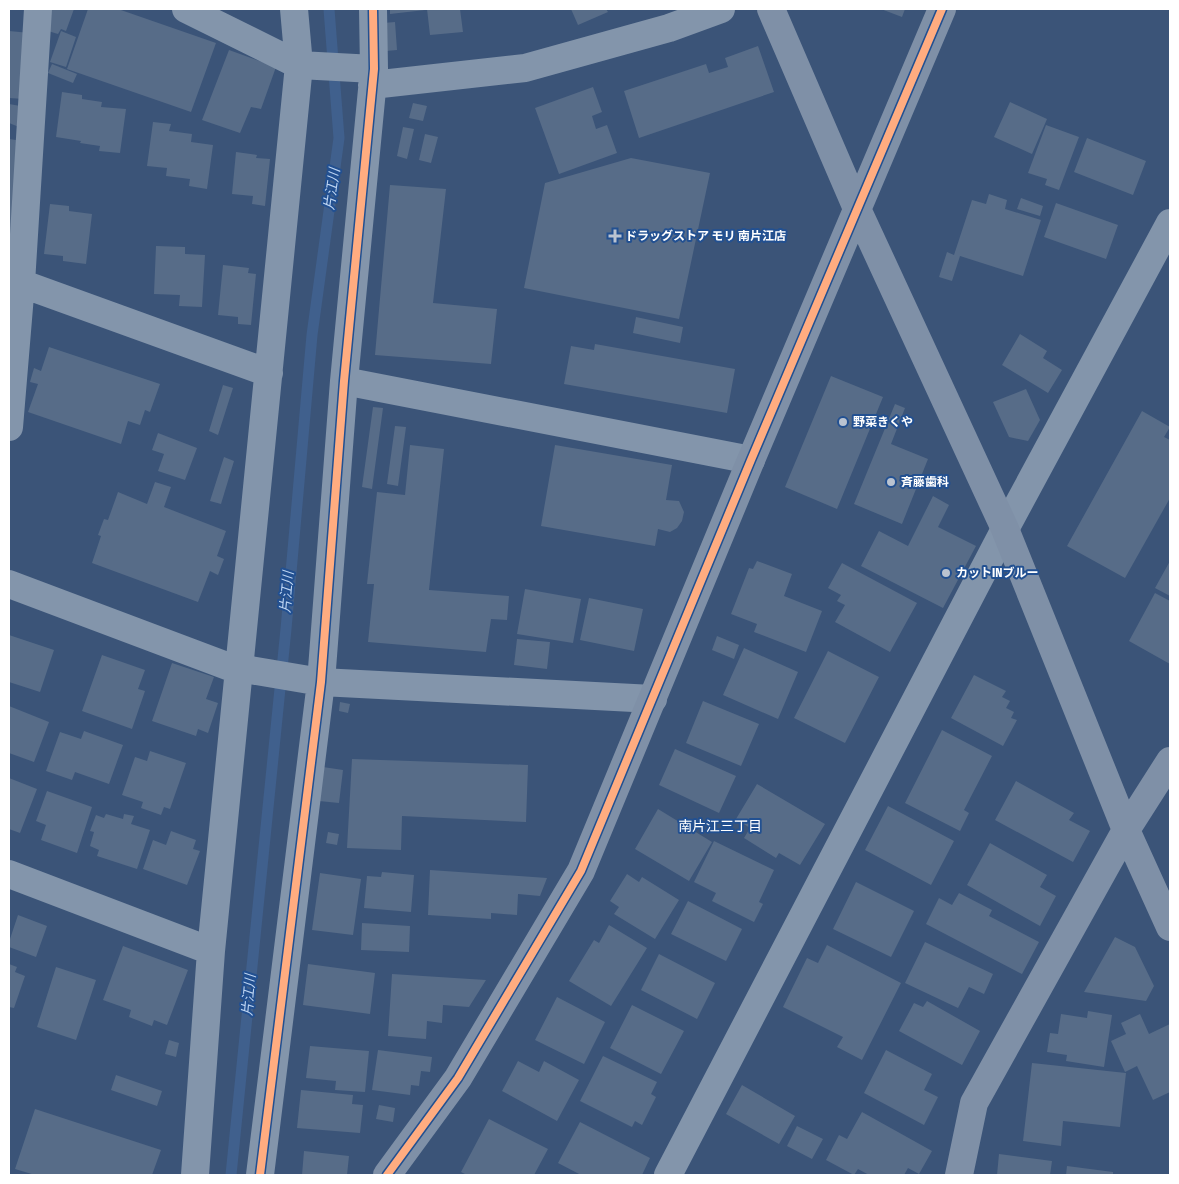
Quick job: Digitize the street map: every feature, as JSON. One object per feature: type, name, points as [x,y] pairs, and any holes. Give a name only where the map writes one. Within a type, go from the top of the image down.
[{"type":"street","points":[[9,428],[15,281],[38,9]]},
{"type":"street","points":[[186,9],[299,66],[373,77],[525,68],[670,28],[721,9]]},
{"type":"street","points":[[195,1175],[211,951],[299,66],[294,9]]},
{"type":"street","points":[[260,1175],[322,682],[344,381],[373,77],[373,9]]},
{"type":"street","points":[[771,9],[858,211],[1005,529],[1126,830],[1170,927]]},
{"type":"street","points":[[387,1175],[458,1078],[581,871],[751,460],[942,9]]},
{"type":"street","points":[[668,1175],[1005,529],[1170,222]]},
{"type":"street","points":[[15,281],[269,374]]},
{"type":"street","points":[[344,381],[751,460]]},
{"type":"street","points":[[9,584],[226,666],[322,682],[653,699]]},
{"type":"street","points":[[959,1175],[974,1103],[1126,830],[1170,761]]},
{"type":"street","points":[[9,874],[211,951]]},
{"type":"building","points":[[51,9],[74,9],[66,31],[61,29],[58,34],[48,31]]},
{"type":"building","points":[[88,9],[118,9],[216,43],[191,112],[67,69]]},
{"type":"building","points":[[390,9],[425,9],[425,10],[390,14]]},
{"type":"building","points":[[427,9],[460,9],[463,32],[430,35]]},
{"type":"building","points":[[571,9],[606,9],[608,12],[578,25]]},
{"type":"building","points":[[881,9],[905,9],[902,17]]},
{"type":"building","points":[[395,22],[397,50],[386,51],[383,23]]},
{"type":"building","points":[[9,31],[30,33],[24,99],[9,98]]},
{"type":"building","points":[[61,31],[76,37],[66,67],[50,62]]},
{"type":"building","points":[[758,46],[774,92],[639,138],[624,91],[706,64],[709,73],[728,67],[725,58]]},
{"type":"building","points":[[229,50],[276,67],[261,109],[251,107],[240,133],[202,120]]},
{"type":"building","points":[[52,64],[77,74],[73,83],[48,73]]},
{"type":"building","points":[[593,87],[602,112],[592,116],[596,129],[607,125],[617,153],[559,174],[535,108]]},
{"type":"building","points":[[62,92],[82,95],[82,99],[102,102],[101,107],[126,109],[120,153],[99,151],[100,146],[56,137]]},
{"type":"building","points":[[1010,102],[1047,119],[1032,154],[994,137]]},
{"type":"building","points":[[413,103],[427,106],[423,121],[409,118]]},
{"type":"building","points":[[9,104],[26,107],[24,129],[9,123]]},
{"type":"building","points":[[153,122],[171,124],[169,131],[192,134],[191,142],[213,145],[207,189],[189,186],[190,179],[166,176],[167,168],[147,166]]},
{"type":"building","points":[[1046,125],[1079,137],[1059,190],[1045,185],[1047,179],[1028,173]]},
{"type":"building","points":[[403,127],[414,129],[407,159],[397,156]]},
{"type":"building","points":[[425,134],[438,137],[431,163],[419,160]]},
{"type":"building","points":[[1087,138],[1146,161],[1133,195],[1074,172]]},
{"type":"building","points":[[9,139],[23,141],[12,236],[9,235]]},
{"type":"building","points":[[236,152],[257,155],[256,158],[270,159],[265,206],[252,204],[253,196],[232,194]]},
{"type":"building","name":"ドラッグストア モリ 南片江店","points":[[631,158],[710,173],[679,319],[524,288],[545,183]]},
{"type":"building","points":[[390,185],[446,189],[433,303],[497,309],[491,364],[375,355]]},
{"type":"building","points":[[989,194],[1007,200],[1005,209],[1041,220],[1023,276],[960,256],[952,281],[939,277],[947,252],[954,255],[972,200],[986,204]]},
{"type":"building","points":[[1021,198],[1043,206],[1040,216],[1017,209]]},
{"type":"building","points":[[1056,203],[1118,225],[1106,259],[1044,237]]},
{"type":"building","points":[[50,204],[69,206],[69,211],[92,214],[86,264],[63,261],[63,256],[44,254]]},
{"type":"building","points":[[156,246],[185,247],[185,254],[205,255],[202,307],[179,306],[180,295],[154,294]]},
{"type":"building","points":[[223,265],[249,268],[248,273],[256,274],[251,325],[238,324],[238,317],[218,315]]},
{"type":"building","points":[[636,317],[683,327],[680,343],[633,333]]},
{"type":"building","points":[[1020,334],[1047,351],[1043,358],[1062,370],[1048,393],[1002,365]]},
{"type":"building","points":[[595,344],[735,369],[727,413],[564,384],[571,346],[594,350]]},
{"type":"building","points":[[49,347],[160,384],[150,412],[145,410],[140,425],[128,421],[121,444],[28,412],[38,384],[30,382],[34,368],[41,371]]},
{"type":"building","points":[[831,376],[883,397],[837,509],[785,487]]},
{"type":"building","points":[[223,385],[233,388],[218,435],[209,431]]},
{"type":"building","points":[[1026,389],[1040,420],[1028,441],[1009,437],[993,402]]},
{"type":"building","name":"斉藤歯科","points":[[895,404],[905,408],[891,444],[928,459],[902,524],[854,504]]},
{"type":"building","points":[[373,407],[383,408],[372,489],[362,487]]},
{"type":"building","points":[[1142,411],[1170,427],[1164,437],[1170,440],[1170,498],[1125,578],[1067,546]]},
{"type":"building","points":[[395,426],[406,427],[398,486],[387,484]]},
{"type":"building","points":[[158,433],[197,448],[185,480],[158,471],[164,454],[152,450]]},
{"type":"building","points":[[410,445],[444,449],[429,590],[509,596],[507,620],[491,619],[486,652],[368,642],[374,584],[367,584],[377,492],[405,495]]},
{"type":"building","points":[[555,445],[672,465],[666,500],[679,501],[684,512],[682,521],[677,528],[670,532],[658,529],[655,546],[541,526]]},
{"type":"building","points":[[224,457],[234,461],[221,504],[210,501]]},
{"type":"building","points":[[155,482],[171,487],[164,507],[226,531],[217,556],[224,559],[218,575],[210,571],[198,602],[92,563],[101,536],[98,535],[104,519],[108,520],[118,492],[147,504]]},
{"type":"building","points":[[933,496],[949,505],[938,527],[976,546],[943,608],[861,566],[879,531],[908,546]]},
{"type":"building","points":[[757,561],[792,574],[784,596],[822,611],[806,652],[754,632],[757,624],[731,614],[749,568],[753,569]]},
{"type":"building","points":[[1170,561],[1170,596],[1155,588]]},
{"type":"building","points":[[842,563],[917,603],[890,652],[835,622],[845,605],[837,601],[841,595],[828,588]]},
{"type":"building","points":[[525,589],[581,599],[573,643],[517,634]]},
{"type":"building","points":[[1155,593],[1170,601],[1170,664],[1129,641]]},
{"type":"building","points":[[589,598],[643,609],[634,651],[580,640]]},
{"type":"building","points":[[9,635],[54,650],[40,692],[9,682]]},
{"type":"building","points":[[717,636],[739,645],[734,659],[712,650]]},
{"type":"building","points":[[517,639],[550,642],[547,669],[514,665]]},
{"type":"building","points":[[744,648],[798,672],[778,719],[723,695]]},
{"type":"building","points":[[828,651],[879,677],[845,743],[794,718]]},
{"type":"building","points":[[102,655],[145,670],[138,689],[145,691],[132,729],[82,711]]},
{"type":"building","points":[[172,663],[214,677],[206,699],[218,703],[208,733],[198,729],[196,736],[152,721]]},
{"type":"building","points":[[974,675],[1006,691],[1002,697],[1010,701],[1006,708],[1014,712],[1011,718],[1017,720],[1003,746],[951,718]]},
{"type":"building","points":[[703,701],[759,724],[741,766],[686,743]]},
{"type":"building","points":[[340,702],[350,704],[348,713],[339,711]]},
{"type":"building","points":[[9,706],[49,722],[34,762],[9,753]]},
{"type":"building","points":[[942,730],[992,756],[964,810],[969,813],[960,831],[905,803]]},
{"type":"building","points":[[84,731],[123,745],[109,784],[75,772],[72,780],[46,771],[60,732],[81,739]]},
{"type":"building","points":[[675,749],[736,776],[719,813],[659,785]]},
{"type":"building","points":[[150,751],[186,763],[170,809],[164,807],[161,815],[141,808],[143,802],[122,795],[135,757],[147,761]]},
{"type":"building","points":[[352,759],[528,765],[526,822],[402,816],[401,850],[347,848]]},
{"type":"building","points":[[323,767],[343,770],[339,803],[319,801]]},
{"type":"building","points":[[9,778],[37,789],[20,833],[9,829]]},
{"type":"building","points":[[1016,781],[1074,813],[1069,820],[1090,831],[1073,862],[995,820]]},
{"type":"building","points":[[757,784],[825,824],[800,865],[779,853],[776,858],[744,838],[750,828],[736,819]]},
{"type":"building","points":[[47,791],[92,807],[77,853],[41,840],[46,825],[36,821]]},
{"type":"building","points":[[888,806],[954,841],[931,885],[865,850]]},
{"type":"building","points":[[658,809],[712,842],[689,881],[635,849]]},
{"type":"building","points":[[106,814],[123,819],[124,814],[134,816],[131,824],[150,830],[137,869],[97,856],[99,850],[90,846],[94,832],[90,831],[96,815],[104,818]]},
{"type":"building","points":[[171,831],[196,840],[193,849],[200,851],[187,885],[143,869],[153,840],[166,845]]},
{"type":"building","points":[[328,832],[339,834],[337,845],[326,843]]},
{"type":"building","points":[[714,841],[774,870],[759,902],[763,904],[754,922],[712,901],[716,893],[694,882]]},
{"type":"building","points":[[990,843],[1047,875],[1040,887],[1056,896],[1040,926],[967,885]]},
{"type":"building","points":[[430,870],[547,878],[540,896],[518,894],[517,915],[491,913],[491,919],[428,915]]},
{"type":"building","points":[[382,872],[414,875],[411,912],[364,908],[367,876],[381,877]]},
{"type":"building","points":[[320,873],[361,879],[353,935],[312,930]]},
{"type":"building","points":[[627,874],[639,882],[642,877],[679,900],[655,939],[614,914],[619,907],[610,901]]},
{"type":"building","points":[[856,882],[914,911],[891,957],[833,929]]},
{"type":"building","points":[[959,893],[992,910],[989,916],[1039,942],[1022,974],[926,924],[939,898],[952,905]]},
{"type":"building","points":[[688,901],[742,929],[726,961],[671,934]]},
{"type":"building","points":[[18,915],[47,926],[36,957],[9,947]]},
{"type":"building","points":[[362,923],[410,926],[409,952],[361,950]]},
{"type":"building","points":[[609,925],[647,948],[611,1006],[569,981],[594,940],[599,943]]},
{"type":"building","points":[[1115,937],[1135,947],[1154,986],[1146,1001],[1084,992]]},
{"type":"building","points":[[925,942],[993,974],[984,994],[969,987],[958,1008],[905,983]]},
{"type":"building","points":[[827,945],[901,983],[862,1060],[837,1047],[843,1037],[783,1007],[807,958],[818,963]]},
{"type":"building","points":[[123,946],[188,970],[167,1025],[154,1020],[152,1026],[129,1017],[131,1010],[103,1000]]},
{"type":"building","points":[[659,954],[715,983],[697,1019],[641,990]]},
{"type":"building","points":[[9,964],[17,967],[15,972],[25,976],[14,1008],[9,1007]]},
{"type":"building","points":[[308,964],[375,973],[370,1014],[303,1005]]},
{"type":"building","points":[[56,967],[96,980],[76,1040],[37,1027]]},
{"type":"building","points":[[392,974],[486,980],[469,1007],[443,1005],[442,1023],[427,1021],[426,1039],[388,1036]]},
{"type":"building","points":[[557,997],[605,1022],[584,1064],[535,1040]]},
{"type":"building","points":[[927,1001],[980,1031],[962,1065],[899,1031],[914,1003],[923,1007]]},
{"type":"building","points":[[632,1005],[684,1031],[661,1074],[610,1048]]},
{"type":"building","points":[[1088,1011],[1112,1015],[1104,1067],[1066,1061],[1067,1055],[1047,1052],[1050,1033],[1058,1034],[1061,1014],[1087,1018]]},
{"type":"building","points":[[1140,1014],[1149,1034],[1170,1024],[1170,1092],[1153,1100],[1137,1066],[1125,1072],[1111,1041],[1126,1034],[1121,1023]]},
{"type":"building","points":[[169,1040],[179,1043],[176,1057],[165,1054]]},
{"type":"building","points":[[310,1046],[369,1051],[365,1092],[335,1090],[336,1081],[306,1078]]},
{"type":"building","points":[[378,1050],[432,1057],[430,1072],[421,1071],[419,1086],[411,1085],[410,1095],[372,1090]]},
{"type":"building","points":[[886,1050],[932,1074],[924,1090],[938,1097],[924,1125],[864,1093]]},
{"type":"building","points":[[603,1056],[657,1082],[651,1094],[656,1097],[642,1125],[635,1121],[632,1127],[580,1101]]},
{"type":"building","points":[[518,1061],[539,1072],[544,1061],[579,1080],[557,1121],[502,1091]]},
{"type":"building","points":[[1032,1063],[1126,1073],[1120,1127],[1063,1121],[1061,1146],[1023,1141]]},
{"type":"building","points":[[116,1075],[162,1091],[157,1106],[111,1090]]},
{"type":"building","points":[[742,1085],[795,1116],[779,1144],[726,1114]]},
{"type":"building","points":[[301,1090],[353,1095],[352,1104],[363,1105],[360,1133],[297,1128]]},
{"type":"building","points":[[379,1105],[395,1108],[393,1122],[376,1119]]},
{"type":"building","points":[[35,1109],[161,1150],[152,1175],[35,1175],[15,1169]]},
{"type":"building","points":[[862,1112],[932,1151],[919,1174],[908,1168],[904,1175],[869,1175],[858,1169],[854,1175],[826,1160],[839,1135],[847,1139]]},
{"type":"building","points":[[489,1119],[548,1149],[534,1175],[467,1175],[461,1172]]},
{"type":"building","points":[[580,1122],[650,1158],[642,1175],[581,1175],[558,1163]]},
{"type":"building","points":[[797,1126],[823,1139],[812,1159],[787,1146]]},
{"type":"building","points":[[304,1151],[349,1156],[347,1175],[302,1175]]},
{"type":"building","points":[[999,1154],[1052,1161],[1050,1175],[997,1175]]},
{"type":"building","points":[[1067,1166],[1113,1172],[1113,1175],[1066,1175]]},
{"type":"waterway","name":"片江川","points":[[231,1175],[286,629],[312,335],[339,138],[329,9]]},
{"type":"cycle path","points":[[260,1175],[321,682],[344,381],[374,69],[373,9]]},
{"type":"cycle path","points":[[387,1175],[458,1078],[581,871],[751,460],[942,9]]},
{"type":"place","name":"ドラッグストア モリ 南片江店","points":[[615,236]]},
{"type":"place","name":"野菜きくや","points":[[843,422]]},
{"type":"place","name":"斉藤歯科","points":[[891,482]]},
{"type":"place","name":"カットINブルー","points":[[946,573]]},
{"type":"district","name":"南片江三丁目","points":[[720,826]]}]
